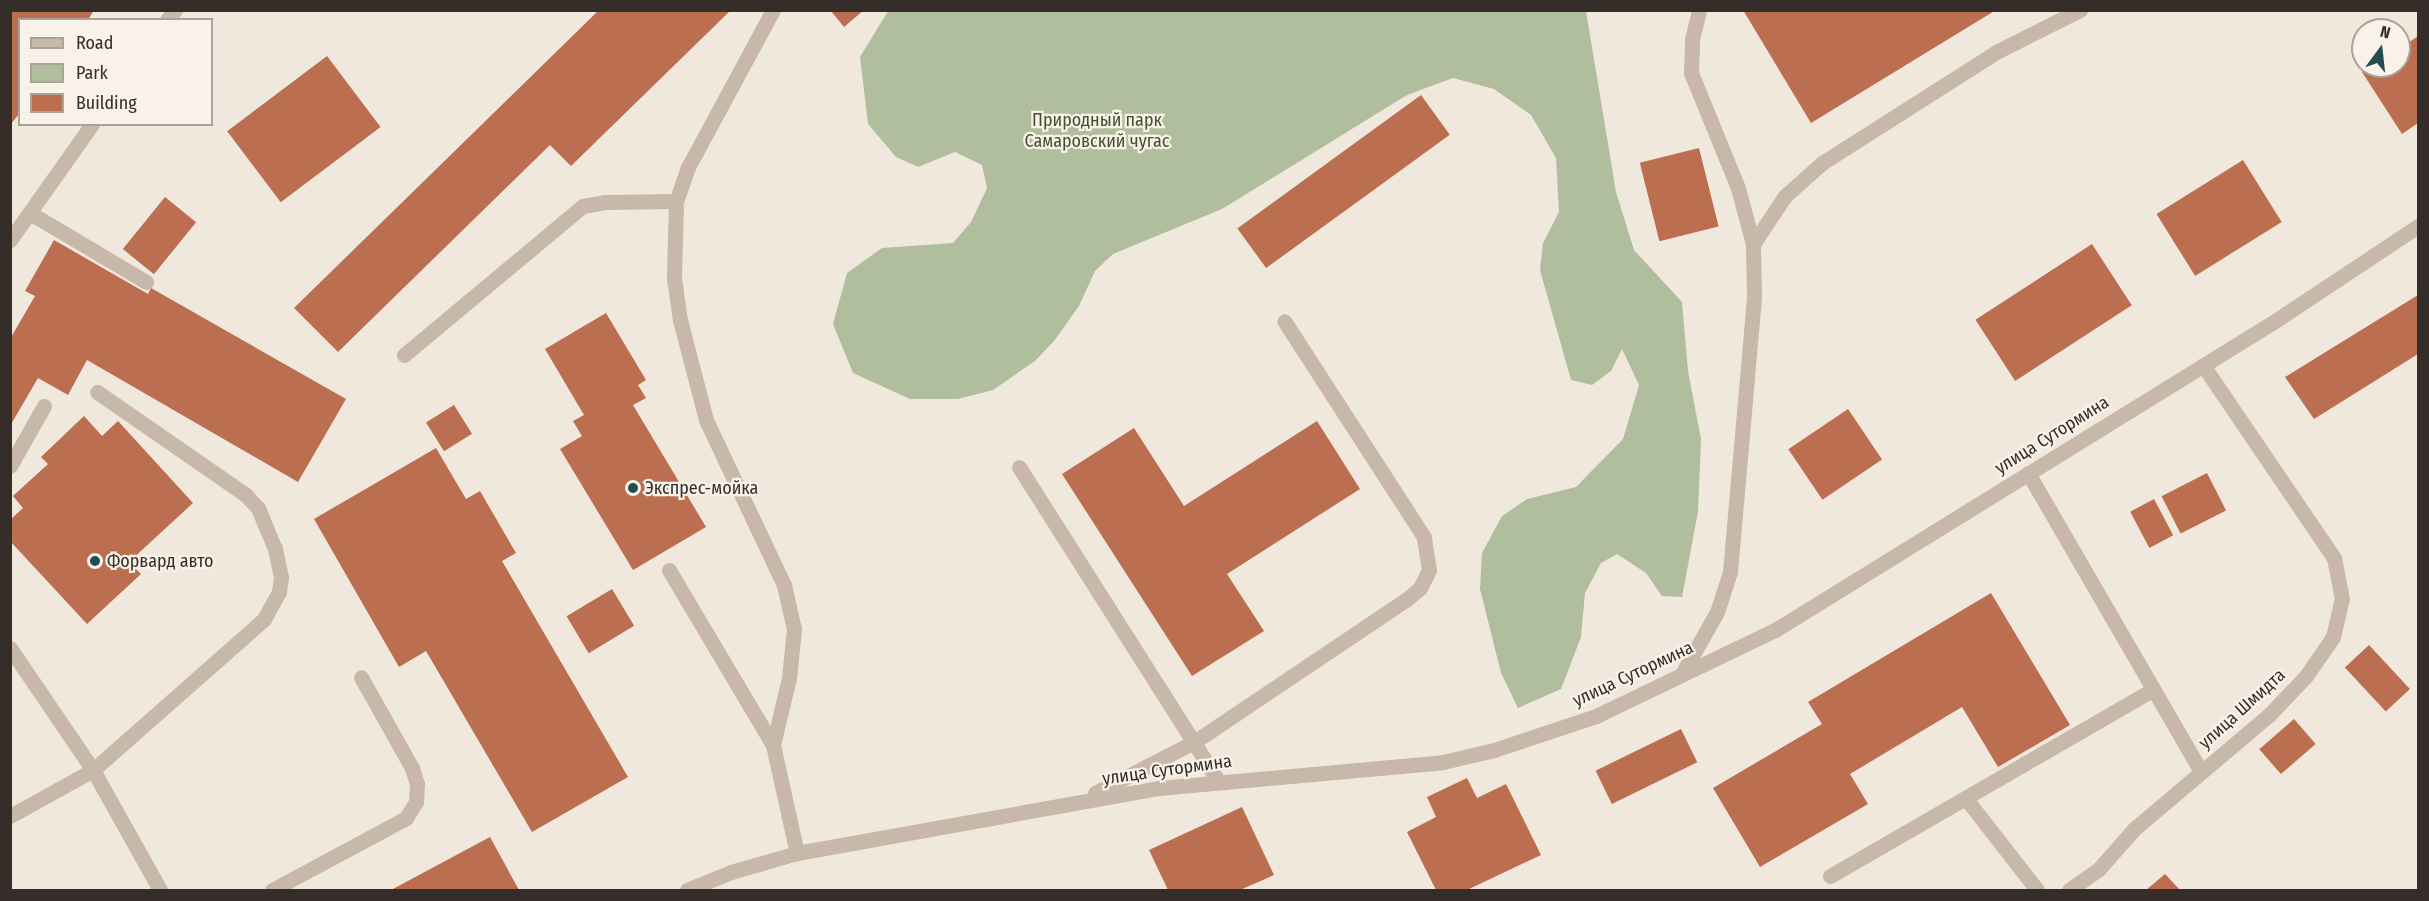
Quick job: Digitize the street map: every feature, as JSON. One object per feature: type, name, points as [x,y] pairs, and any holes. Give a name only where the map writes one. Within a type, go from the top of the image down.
[{"type":"street","points":[[773,10],[706,128],[676,201],[674,278],[680,320],[706,420],[784,585],[794,629],[789,678],[773,745]]},
{"type":"street","points":[[1683,672],[1717,612],[1730,572],[1754,297],[1753,244],[1738,188],[1691,73],[1692,39],[1699,10]]},
{"type":"street","points":[[1753,244],[1785,196],[1822,163],[1998,51],[2080,10]]},
{"type":"street","points":[[10,240],[91,126]]},
{"type":"street","points":[[404,355],[583,206],[605,202],[676,201]]},
{"type":"street","points":[[30,213],[146,282]]},
{"type":"street","name":"улица Сутормина","points":[[687,891],[731,872],[797,853],[1071,804],[1219,782],[1453,760],[1596,716],[1683,672],[1775,630],[2203,365],[2418,225]]},
{"type":"street","points":[[1071,804],[1151,767],[1194,742],[1407,599],[1420,588],[1429,570],[1430,555],[1424,537],[1284,321]]},
{"type":"street","name":"улица Шмидта","points":[[2069,891],[2098,870],[2134,829],[2269,715],[2306,676],[2333,637],[2342,598],[2334,558],[2203,365]]},
{"type":"street","points":[[10,816],[93,770],[264,619],[274,606],[281,577],[275,549],[258,508],[246,495],[98,392]]},
{"type":"street","points":[[10,466],[44,406]]},
{"type":"street","points":[[1019,467],[1219,782]]},
{"type":"street","points":[[2028,473],[2201,771]]},
{"type":"street","points":[[669,570],[773,745],[797,853]]},
{"type":"street","points":[[10,648],[93,770],[160,891]]},
{"type":"street","points":[[272,891],[406,818],[416,802],[417,784],[412,768],[361,677]]},
{"type":"street","points":[[1830,876],[1966,800],[2152,690]]},
{"type":"street","points":[[1966,800],[2037,891]]},
{"type":"green space","name":"Природный парк Самаровский чугас","points":[[888,11],[1586,11],[1616,192],[1634,250],[1682,302],[1688,371],[1701,439],[1698,512],[1682,597],[1662,596],[1646,573],[1617,554],[1601,563],[1585,593],[1581,637],[1561,689],[1518,708],[1501,673],[1480,589],[1482,553],[1502,516],[1527,499],[1576,487],[1623,439],[1639,385],[1622,349],[1611,371],[1592,385],[1571,380],[1540,270],[1543,243],[1559,212],[1556,158],[1531,115],[1494,89],[1453,78],[1407,95],[1222,209],[1113,254],[1095,271],[1079,306],[1054,341],[1035,361],[993,390],[958,399],[910,399],[853,373],[833,324],[847,273],[882,248],[953,243],[971,222],[987,188],[982,165],[955,152],[918,167],[896,157],[868,124],[860,57]]},
{"type":"building","points":[[11,10],[94,10],[89,18],[18,18],[18,115],[10,125]]},
{"type":"building","points":[[599,10],[731,10],[571,166],[550,145],[338,352],[294,308]]},
{"type":"building","points":[[830,10],[864,10],[844,27]]},
{"type":"building","points":[[1743,10],[1996,10],[1811,123]]},
{"type":"building","points":[[2418,36],[2418,123],[2402,134],[2366,78],[2411,78],[2411,41]]},
{"type":"building","points":[[327,56],[381,127],[281,202],[227,131]]},
{"type":"building","points":[[1421,95],[1450,135],[1266,268],[1237,228]]},
{"type":"building","points":[[1699,148],[1719,227],[1659,241],[1640,163]]},
{"type":"building","points":[[2243,160],[2282,222],[2195,276],[2156,214]]},
{"type":"building","points":[[165,197],[196,222],[154,274],[123,249]]},
{"type":"building","points":[[54,240],[148,294],[151,288],[346,399],[298,482],[87,360],[68,395],[38,378],[10,426],[10,339],[35,296],[25,291]]},
{"type":"building","points":[[2092,244],[2132,305],[2015,381],[1975,320]]},
{"type":"building","points":[[2418,295],[2418,354],[2314,419],[2285,377]]},
{"type":"building","name":"Экспрес-мойка","points":[[606,313],[646,380],[638,385],[646,398],[633,405],[706,527],[633,570],[560,449],[582,436],[573,421],[584,415],[545,349]]},
{"type":"building","points":[[454,405],[472,434],[444,451],[426,422]]},
{"type":"building","points":[[1848,409],[1882,460],[1822,500],[1788,449]]},
{"type":"building","points":[[84,416],[102,436],[118,421],[193,503],[129,562],[141,574],[87,624],[10,541],[10,520],[23,508],[13,496],[48,464],[41,457]]},
{"type":"building","points":[[1317,421],[1360,489],[1227,574],[1264,631],[1192,676],[1062,474],[1134,428],[1184,506]]},
{"type":"building","points":[[436,448],[466,499],[480,491],[516,553],[502,561],[628,777],[532,832],[426,651],[399,667],[314,519]]},
{"type":"building","points":[[2207,473],[2226,510],[2181,534],[2162,496]]},
{"type":"building","points":[[2154,499],[2173,535],[2149,548],[2130,512]]},
{"type":"building","points":[[612,589],[634,626],[589,653],[567,616]]},
{"type":"building","points":[[1991,593],[2070,725],[1998,767],[1962,707],[1850,774],[1868,804],[1760,867],[1713,788],[1822,724],[1808,702]]},
{"type":"building","points":[[2369,645],[2410,689],[2386,711],[2345,668]]},
{"type":"building","points":[[2294,719],[2316,744],[2281,774],[2259,749]]},
{"type":"building","points":[[1681,729],[1697,762],[1612,804],[1596,771]]},
{"type":"building","points":[[1467,778],[1477,798],[1506,784],[1541,855],[1467,890],[1436,890],[1407,832],[1436,817],[1427,797]]},
{"type":"building","points":[[1242,807],[1274,875],[1240,890],[1168,890],[1149,850]]},
{"type":"building","points":[[490,837],[519,890],[391,890]]},
{"type":"building","points":[[2165,874],[2180,890],[2146,890]]},
{"type":"place","name":"Экспрес-мойка","points":[[633,488]]},
{"type":"place","name":"Форвард авто","points":[[95,561]]}]
